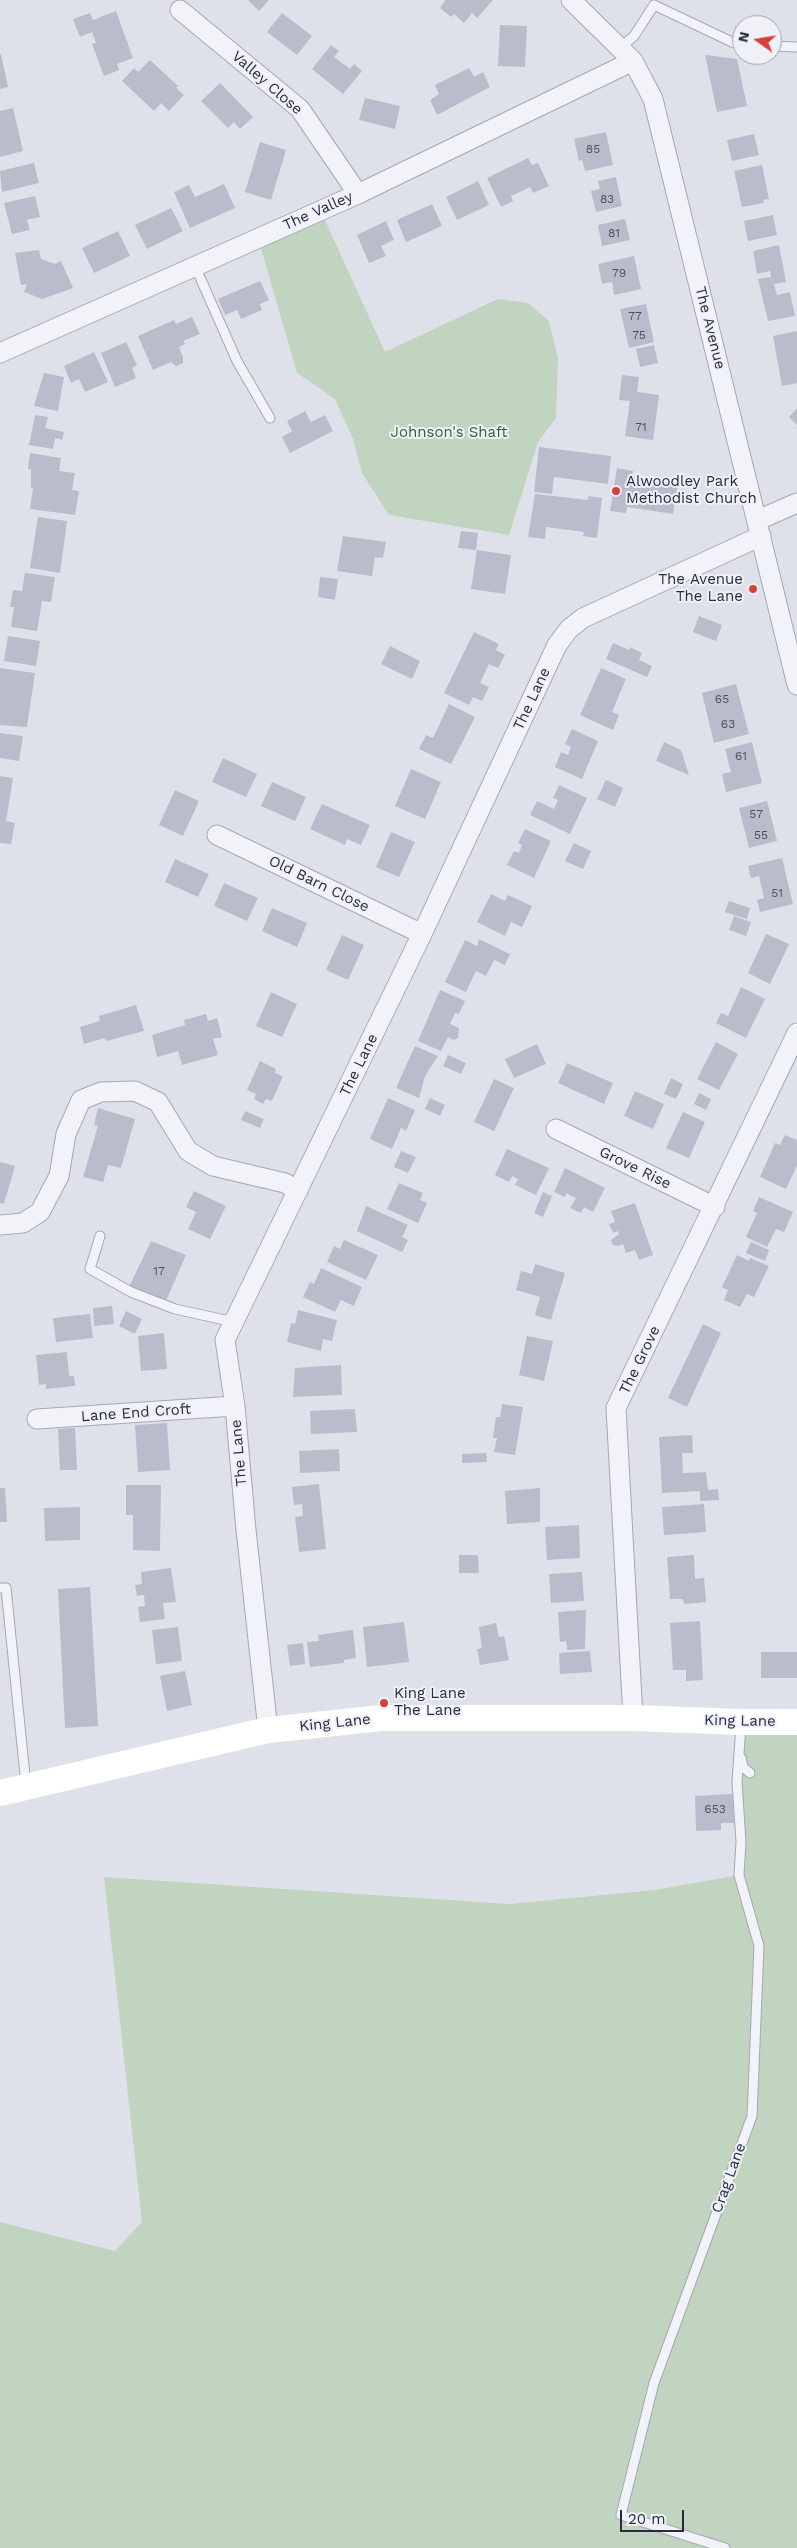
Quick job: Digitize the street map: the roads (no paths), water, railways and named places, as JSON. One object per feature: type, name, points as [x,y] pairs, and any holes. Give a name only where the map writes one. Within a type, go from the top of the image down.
[{"type":"street","name":"The Avenue","points":[[570,0],[626,54],[654,99],[797,684]]},
{"type":"street","name":"Valley Close","points":[[180,10],[300,109],[358,194]]},
{"type":"street","name":"The Valley","points":[[0,352],[358,194],[626,54]]},
{"type":"street","name":"The Lane","points":[[268,1730],[235,1406],[225,1340],[422,934],[557,645],[569,630],[583,618],[760,528],[797,503]]},
{"type":"street","name":"Old Barn Close","points":[[217,835],[422,934]]},
{"type":"street","name":"The Grove","points":[[633,1718],[616,1408],[715,1207],[797,1033]]},
{"type":"street","points":[[0,1226],[23,1223],[40,1212],[59,1176],[66,1134],[81,1100],[101,1092],[135,1091],[158,1102],[188,1151],[213,1166],[285,1183],[298,1191]]},
{"type":"street","name":"Grove Rise","points":[[556,1129],[715,1207]]},
{"type":"street","name":"Lane End Croft","points":[[37,1419],[235,1406]]},
{"type":"street","name":"King Lane","points":[[0,1793],[268,1730],[382,1718],[633,1718],[797,1722]]},
{"type":"lane","points":[[626,54],[651,3],[732,43]]},
{"type":"lane","points":[[782,46],[797,47]]},
{"type":"lane","points":[[194,266],[237,361],[270,418]]},
{"type":"lane","points":[[100,1236],[90,1268],[131,1292],[175,1308],[234,1322]]},
{"type":"lane","points":[[0,1588],[6,1588],[26,1787]]},
{"type":"lane","points":[[741,1722],[741,1758],[743,1767],[750,1773]]},
{"type":"lane","name":"Crag Lane","points":[[725,2548],[620,2515],[654,2382],[752,2116],[759,1946],[739,1875],[742,1842],[737,1782],[741,1722]]},
{"type":"place","name":"Alwoodley Park Methodist Church","points":[[616,491]]},
{"type":"place","name":"The Avenue The Lane","points":[[753,589]]},
{"type":"place","name":"King Lane The Lane","points":[[384,1703]]},
{"type":"park label","name":"Johnson's Shaft","points":[[449,433]]}]
